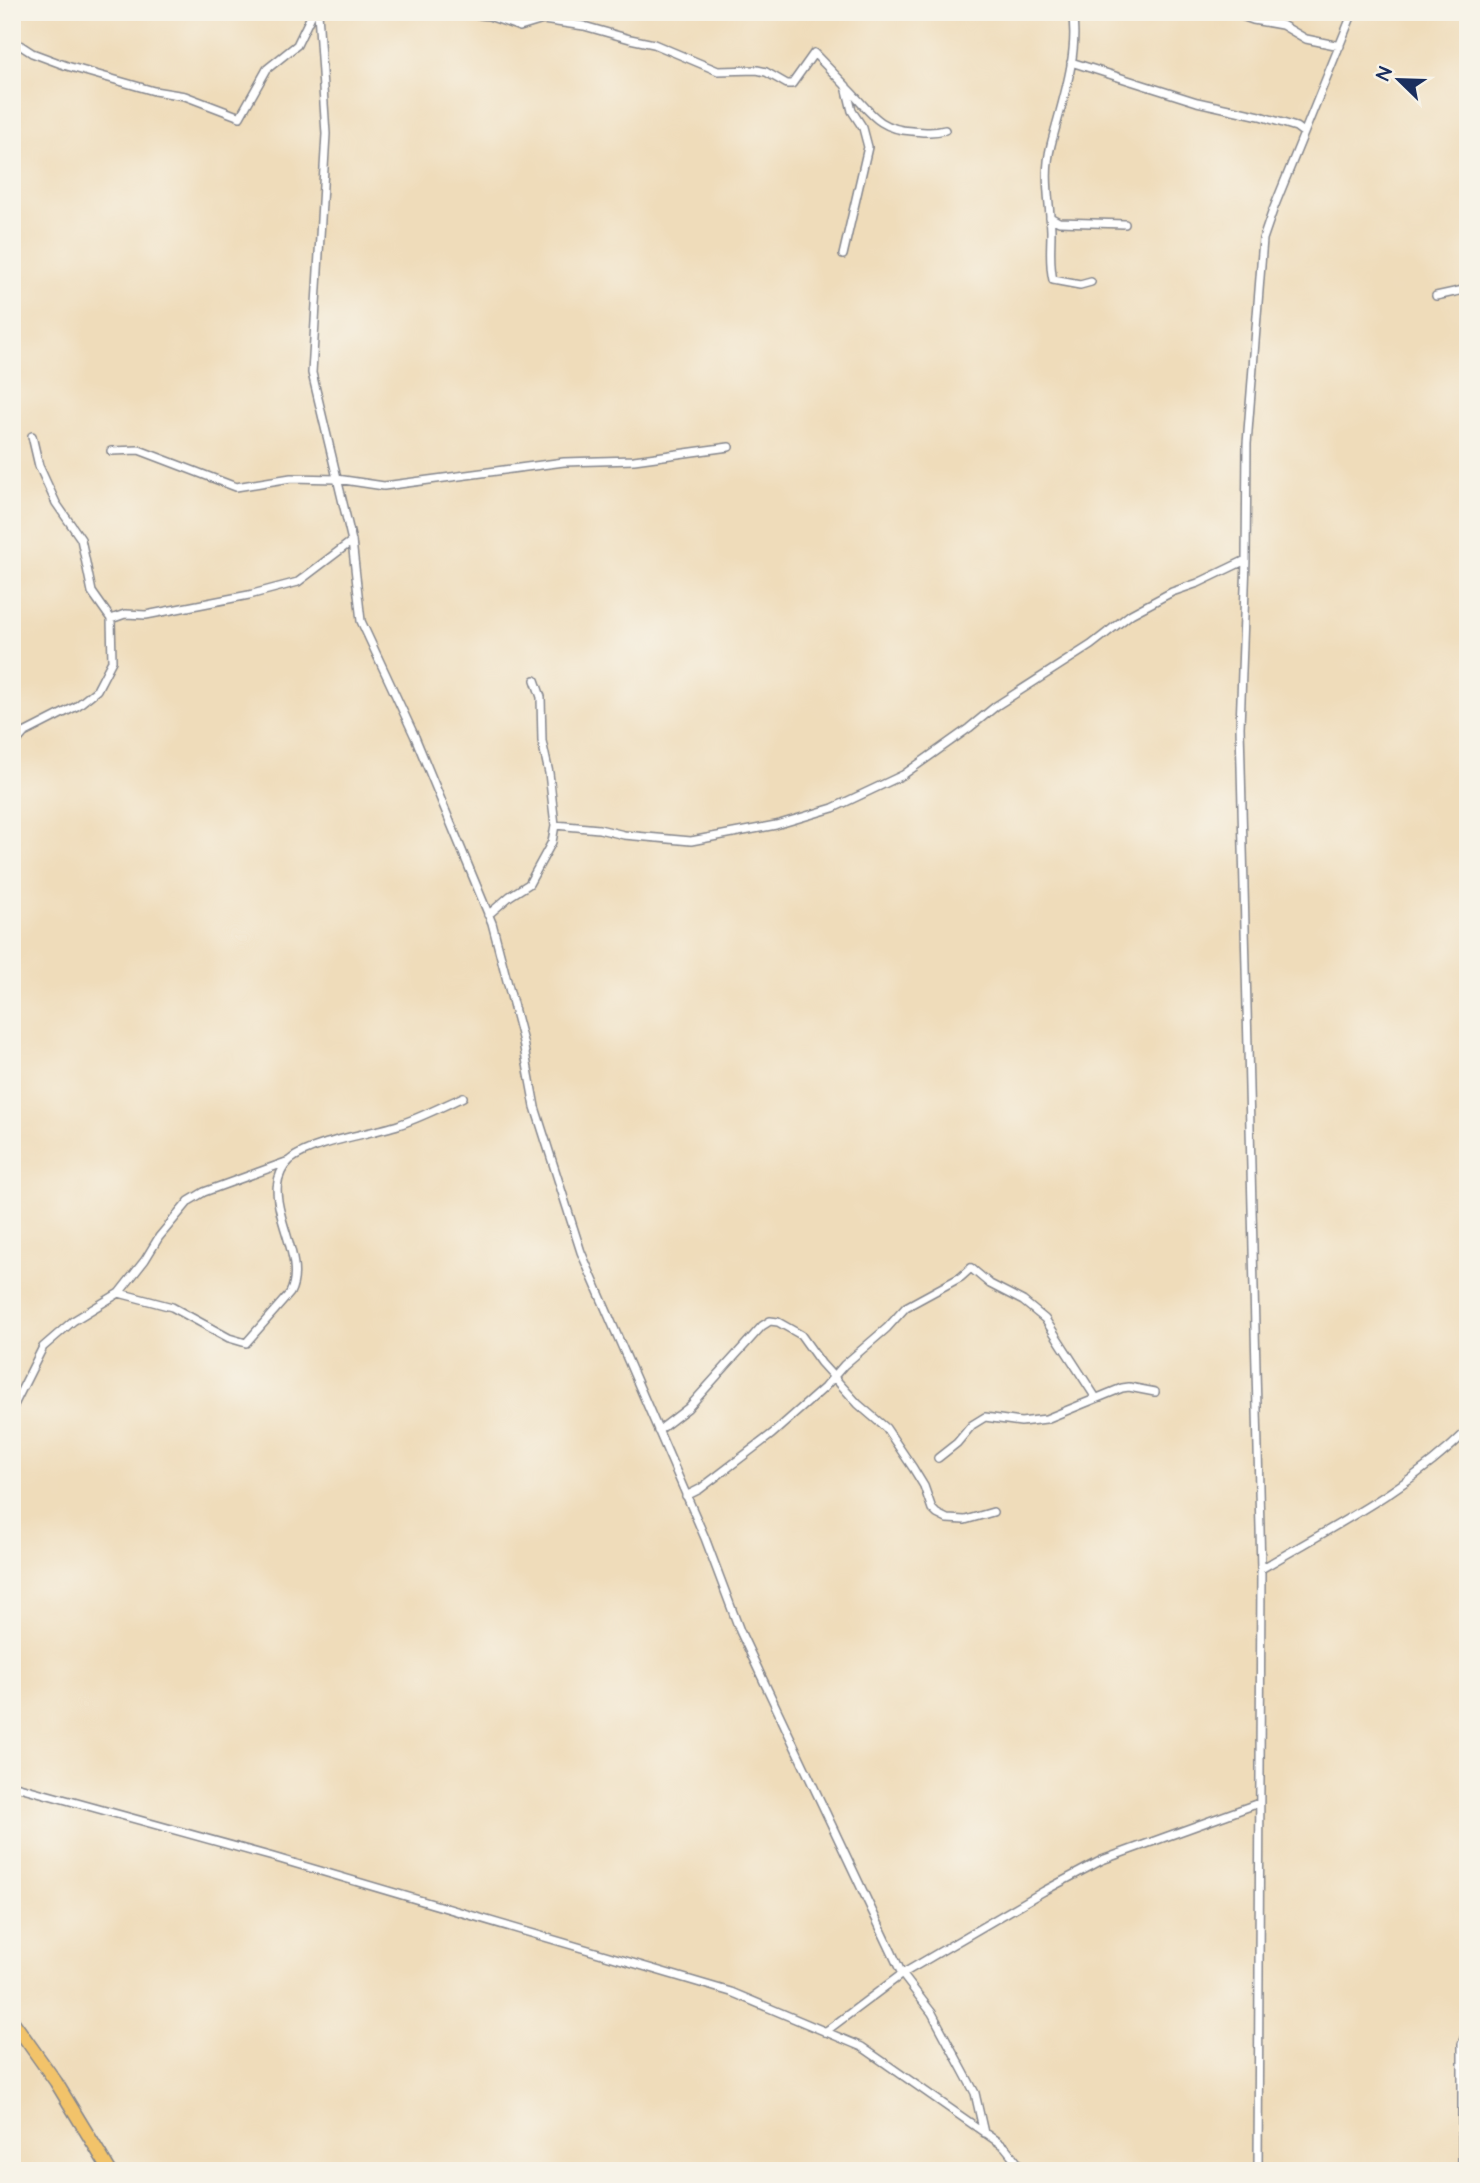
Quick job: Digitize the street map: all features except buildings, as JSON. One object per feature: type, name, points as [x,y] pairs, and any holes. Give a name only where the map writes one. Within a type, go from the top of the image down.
[{"type":"highway","points":[[12,2020],[56,2082],[110,2171]]},
{"type":"street","points":[[12,40],[32,53],[67,66],[154,91],[185,96],[240,117],[267,69],[297,45],[316,12]]},
{"type":"street","points":[[316,12],[326,134],[312,373],[352,541],[361,621],[415,737],[488,915],[523,1042],[535,1107],[581,1252],[705,1538],[740,1631],[902,1974],[932,2013],[975,2093],[984,2133]]},
{"type":"street","points":[[451,12],[489,16],[520,27],[543,20],[584,26],[630,40],[654,44],[718,71],[757,70],[787,84],[792,84],[814,53],[876,119],[889,128],[931,133],[945,130]]},
{"type":"street","points":[[1072,12],[1074,43],[1050,147],[1046,177],[1050,217],[1049,256],[1053,280],[1080,285],[1091,282]]},
{"type":"street","points":[[1230,12],[1253,20],[1282,25],[1306,38],[1340,46]]},
{"type":"street","points":[[1258,2171],[1261,1569],[1240,727],[1247,560],[1247,444],[1264,239],[1353,12]]},
{"type":"street","points":[[1071,62],[1197,102],[1261,116],[1296,127],[1304,133]]},
{"type":"street","points":[[843,255],[868,147],[863,128],[852,111],[846,86]]},
{"type":"street","points":[[1050,217],[1059,222],[1125,224]]},
{"type":"street","points":[[1436,296],[1468,289]]},
{"type":"street","points":[[12,747],[24,733],[77,706],[97,690],[112,661],[111,619],[92,592],[81,539],[56,503],[39,466],[32,436]]},
{"type":"street","points":[[111,451],[139,450],[236,487],[290,478],[337,479],[384,486],[564,462],[634,460],[729,447]]},
{"type":"street","points":[[111,619],[125,614],[146,615],[249,595],[298,582],[352,541]]},
{"type":"street","points":[[555,825],[691,841],[776,825],[833,808],[903,775],[996,706],[1091,645],[1131,614],[1172,592],[1247,560]]},
{"type":"street","points":[[488,915],[510,895],[529,884],[552,842],[555,825],[542,741],[541,696],[535,680]]},
{"type":"street","points":[[12,1409],[43,1348],[73,1321],[119,1293],[189,1201],[204,1192],[290,1161],[314,1149],[399,1125],[463,1097]]},
{"type":"street","points":[[119,1293],[172,1307],[229,1338],[246,1343],[290,1293],[294,1284],[296,1270],[276,1198],[278,1177],[290,1161]]},
{"type":"street","points":[[686,1496],[700,1489],[772,1434],[906,1307],[961,1277],[971,1268],[990,1284],[1023,1301],[1045,1319],[1096,1398]]},
{"type":"street","points":[[658,1431],[688,1408],[729,1366],[741,1347],[770,1321],[778,1322],[801,1335],[858,1404],[886,1428],[918,1477],[932,1509],[937,1514],[947,1520],[965,1520],[993,1512]]},
{"type":"street","points":[[938,1458],[957,1443],[972,1425],[985,1417],[1021,1422],[1046,1419],[1129,1387],[1155,1392]]},
{"type":"street","points":[[1261,1569],[1397,1489],[1448,1450],[1468,1430]]},
{"type":"street","points":[[12,1785],[273,1857],[731,1992],[862,2048],[1005,2147],[1024,2171]]},
{"type":"street","points":[[825,2032],[902,1974],[1102,1860],[1259,1803]]},
{"type":"street","points":[[1462,2171],[1462,2044],[1468,2028]]}]
